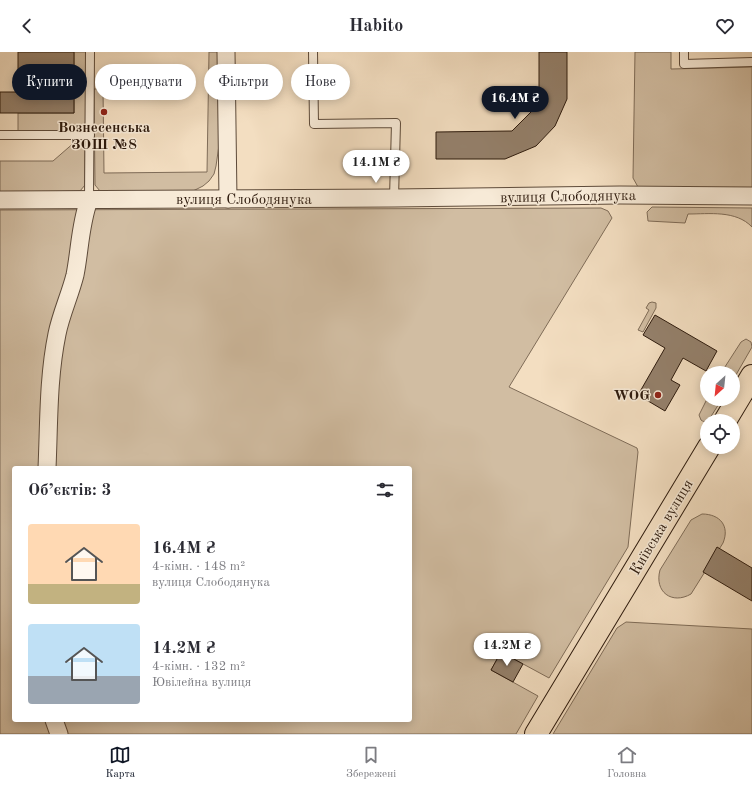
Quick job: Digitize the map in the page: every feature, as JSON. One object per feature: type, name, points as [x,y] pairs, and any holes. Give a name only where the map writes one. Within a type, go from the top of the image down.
[{"type":"main road","points":[[729,414],[752,376]]},
{"type":"main road","name":"Київська вулиця","points":[[536,734],[705,454]]},
{"type":"street","points":[[226,52],[228,199]]},
{"type":"street","name":"вулиця Слободянука","points":[[0,200],[620,195],[752,196]]},
{"type":"street","points":[[47,466],[49,397],[57,334],[71,290],[78,259],[85,210],[89,200]]},
{"type":"street","points":[[55,722],[59,734]]},
{"type":"lane","points":[[89,200],[90,52]]},
{"type":"lane","points":[[313,52],[314,124],[396,123],[394,198]]},
{"type":"lane","points":[[684,52],[684,64],[752,62]]},
{"type":"lane","points":[[0,135],[90,135]]},
{"type":"shaded area","points":[[74,52],[86,52],[86,64],[74,64]]},
{"type":"shaded area","points":[[209,52],[218,52],[218,64],[209,64]]},
{"type":"shaded area","points":[[635,52],[671,52],[671,69],[752,67],[752,192],[638,187],[633,178]]},
{"type":"shaded area","points":[[94,89],[95,100],[103,100],[104,173],[207,172],[208,100],[219,100],[219,145],[216,166],[214,174],[203,186],[193,191],[100,191],[95,185]]},
{"type":"shaded area","points":[[74,100],[86,100],[86,121],[83,128],[77,131],[18,131],[18,113],[74,113]]},
{"type":"shaded area","points":[[76,141],[81,143],[85,149],[85,185],[80,191],[0,193],[0,161],[53,161]]},
{"type":"shaded area","points":[[652,207],[752,208],[752,227],[738,218],[722,214],[688,214],[685,223],[648,221],[647,212]]},
{"type":"shaded area","points":[[601,208],[608,211],[612,218],[509,387],[637,448],[638,452],[628,547],[549,678],[501,652],[491,670],[538,696],[516,734],[0,734],[0,210]]},
{"type":"shaded area","points":[[649,303],[656,303],[656,308],[643,332],[638,330],[649,310],[646,308]]},
{"type":"shaded area","points":[[746,339],[751,342],[752,347],[740,368],[740,366],[726,366],[741,342]]},
{"type":"shaded area","points":[[704,406],[717,406],[712,414],[700,414],[700,418],[699,415]]},
{"type":"shaded area","points":[[702,514],[714,516],[722,522],[725,531],[723,543],[691,594],[684,597],[671,597],[662,590],[659,578],[660,570],[691,520]]},
{"type":"shaded area","points":[[626,622],[752,629],[752,734],[553,734],[617,628]]},
{"type":"building","points":[[18,52],[74,52],[74,64],[18,64]]},
{"type":"building","points":[[539,52],[567,52],[567,99],[555,126],[536,146],[505,159],[436,159],[436,132],[512,131],[539,104]]},
{"type":"building","points":[[0,92],[12,92],[12,100],[74,100],[74,113],[0,113]]},
{"type":"building","points":[[655,315],[717,351],[709,366],[700,366],[700,368],[683,358],[671,380],[680,385],[665,411],[638,395],[665,348],[643,335]]},
{"type":"building","points":[[717,547],[752,568],[752,601],[703,572]]},
{"type":"building","points":[[501,652],[523,664],[513,682],[491,670]]},
{"type":"place","name":"Вознесенська ЗОШ №8","points":[[104,112]]},
{"type":"place","name":"WOG","points":[[658,395]]}]
